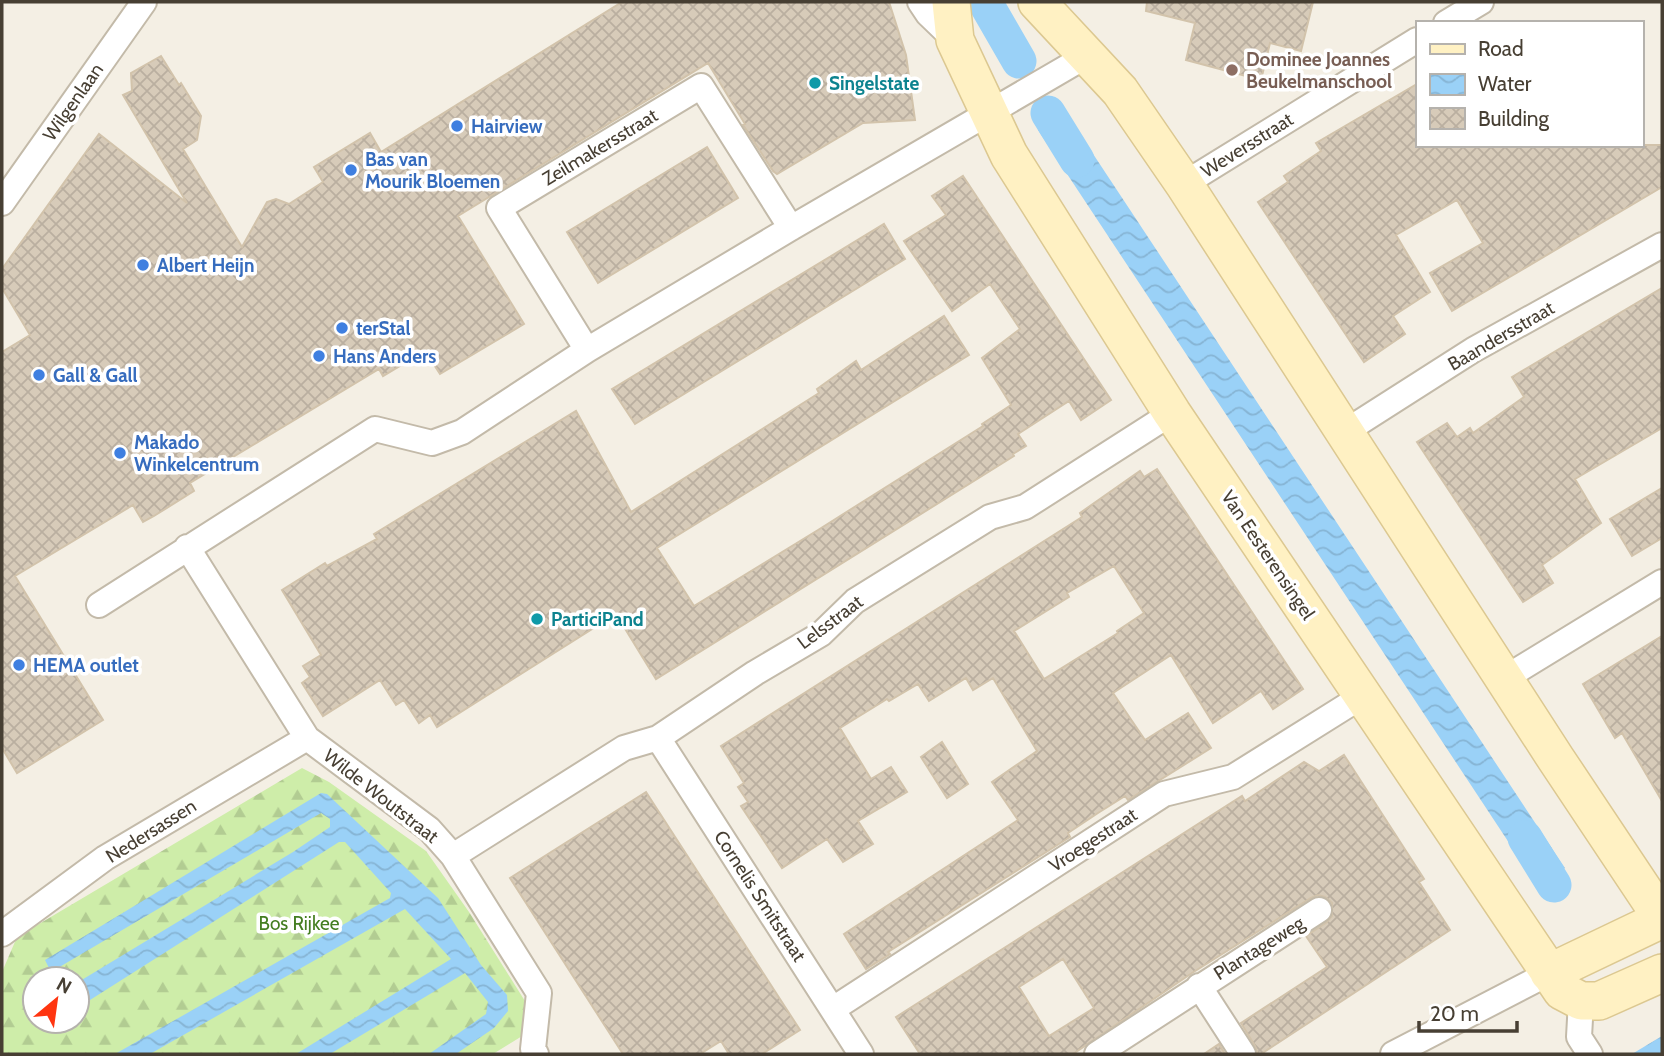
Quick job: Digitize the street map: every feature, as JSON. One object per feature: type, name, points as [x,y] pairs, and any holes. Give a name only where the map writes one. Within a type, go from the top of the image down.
[{"type":"street","name":"Wilgenlaan","points":[[2,203],[144,2]]},
{"type":"street","name":"Van Eesterensingel","points":[[920,2],[928,15],[955,40]]},
{"type":"street","name":"Van Eesterensingel","points":[[951,2],[955,40],[1009,155],[1172,413],[1549,972],[1562,990],[1581,1001]]},
{"type":"street","points":[[1037,2],[1120,91],[1184,184],[1343,433],[1662,918],[1549,972],[1393,1054]]},
{"type":"street","points":[[1449,21],[1481,2]]},
{"type":"street","name":"Weversstraat","points":[[1184,184],[1416,41]]},
{"type":"street","points":[[100,605],[375,429],[432,443],[462,432],[587,351],[791,228],[1088,55]]},
{"type":"street","name":"Zeilmakersstraat","points":[[587,351],[499,208],[701,86],[791,228]]},
{"type":"street","name":"Baandersstraat","points":[[1343,433],[1473,350],[1662,245]]},
{"type":"street","name":"Lelsstraat","points":[[453,856],[624,748],[658,738],[755,673],[821,634],[855,601],[990,517],[1025,507],[1172,413]]},
{"type":"street","name":"Wilde Woutstraat","points":[[187,547],[307,738],[429,829],[453,856],[539,993],[532,1053]]},
{"type":"street","points":[[1505,678],[1662,582]]},
{"type":"street","name":"Vroegestraat","points":[[833,1009],[1164,794],[1233,777],[1364,695]]},
{"type":"street","name":"Nedersassen","points":[[2,934],[105,858],[307,738]]},
{"type":"street","name":"Cornelis Smitstraat","points":[[658,738],[833,1009],[852,1051]]},
{"type":"street","name":"Plantageweg","points":[[1097,1054],[1319,910]]},
{"type":"street","points":[[1590,1054],[1579,1037],[1581,1001],[1599,1001],[1662,974]]},
{"type":"street","name":"Plantageweg","points":[[1199,986],[1243,1054]]},
{"type":"green space","name":"Bos Rijkee","points":[[302,768],[329,782],[426,851],[469,912],[540,1025],[493,1054],[2,1054],[2,972],[17,937]]},
{"type":"water","points":[[1066,113],[1565,868],[1542,882],[1535,882],[1038,130],[1042,123]]},
{"type":"water","points":[[321,793],[327,794],[438,898],[481,965],[507,995],[508,1011],[494,1028],[456,1054],[429,1054],[486,1014],[488,1002],[465,973],[330,1054],[296,1054],[451,959],[405,909],[150,1054],[115,1054],[390,898],[391,893],[345,842],[339,842],[91,999],[91,974],[330,827],[330,819],[321,813],[63,965],[48,965],[45,960]]},
{"type":"water","points":[[1662,1036],[1662,1054],[1632,1054]]},
{"type":"building","name":"Makado Winkelcentrum","points":[[622,2],[889,2],[906,55],[915,120],[863,123],[777,174],[743,125],[745,124],[708,63],[458,216],[524,324],[440,374],[425,351],[383,376],[379,369],[190,483],[194,491],[154,516],[143,522],[133,505],[15,576],[103,720],[17,773],[2,748],[2,352],[30,335],[2,288],[2,269],[99,134],[187,203],[123,95],[132,91],[131,73],[161,56],[179,85],[181,83],[201,116],[197,140],[183,149],[242,247],[267,202],[276,199],[289,204],[323,182],[314,167],[370,133],[381,152]]},
{"type":"building","points":[[1147,2],[1313,2],[1301,51],[1270,43],[1261,80],[1186,60],[1195,23],[1146,11]]},
{"type":"building","points":[[1416,85],[1416,147],[1662,145],[1662,187],[1452,311],[1430,273],[1483,243],[1457,200],[1396,235],[1430,292],[1393,316],[1405,334],[1364,362],[1258,202],[1288,182],[1284,176],[1321,151],[1316,143]]},
{"type":"building","points":[[707,147],[738,198],[598,283],[567,232]]},
{"type":"building","points":[[963,176],[1111,400],[1081,420],[1069,401],[1018,434],[1026,446],[1013,454],[1014,456],[656,679],[616,614],[437,727],[430,715],[419,723],[404,700],[396,705],[380,680],[323,716],[302,683],[310,677],[303,666],[321,655],[282,590],[325,563],[327,566],[377,539],[374,534],[576,411],[631,512],[819,393],[817,389],[856,361],[861,370],[944,316],[969,355],[657,548],[694,606],[983,426],[982,424],[1011,405],[982,358],[1020,329],[990,284],[952,311],[904,241],[946,215],[932,196]]},
{"type":"building","points":[[884,224],[905,259],[635,424],[612,389]]},
{"type":"building","points":[[1662,288],[1662,428],[1575,479],[1601,523],[1542,565],[1553,583],[1523,602],[1417,442],[1447,423],[1457,437],[1470,428],[1473,433],[1524,397],[1512,377]]},
{"type":"building","points":[[1157,469],[1303,689],[1273,709],[1261,691],[1213,723],[1171,655],[1113,693],[1145,740],[1188,713],[1211,748],[1128,800],[1125,796],[1098,813],[1068,833],[1070,837],[888,952],[890,954],[866,969],[844,934],[1018,820],[992,782],[1037,751],[993,678],[973,690],[966,678],[929,701],[918,684],[889,701],[887,699],[840,728],[871,779],[891,767],[907,792],[858,821],[873,844],[843,862],[827,839],[782,868],[741,806],[748,802],[738,787],[744,783],[721,746],[1082,517],[1080,513],[1140,471],[1144,477]],"holes":[[[1114,566],[1144,613],[1117,631],[1118,633],[1044,679],[1014,631],[1069,597],[1067,593]]]},
{"type":"building","points":[[1662,488],[1662,538],[1632,556],[1610,519]]},
{"type":"building","points":[[1662,636],[1662,801],[1622,733],[1615,738],[1583,684]]},
{"type":"building","points":[[942,742],[968,784],[947,798],[921,757]]},
{"type":"building","points":[[1344,755],[1424,879],[1419,882],[1450,930],[1261,1054],[1258,1054],[1241,1023],[1327,967],[1306,936],[1332,916],[1332,903],[1325,897],[1318,895],[1311,898],[1192,973],[1073,1054],[920,1054],[896,1017],[1242,796],[1245,801],[1304,762],[1319,771]],"holes":[[[1063,959],[1094,1008],[1049,1036],[1019,987]]]},
{"type":"building","points":[[646,792],[800,1030],[762,1054],[729,1054],[721,1041],[700,1054],[623,1054],[510,878]]},
{"type":"building","points":[[1219,1044],[1225,1054],[1204,1054]]},
{"type":"waterway","points":[[985,2],[1019,61]]},
{"type":"waterway","points":[[1048,113],[1077,160]]},
{"type":"waterway","points":[[1525,838],[1554,885]]},
{"type":"place","name":"Dominee Joannes Beukelmanschool","points":[[1232,70]]},
{"type":"place","name":"Singelstate","points":[[815,83]]},
{"type":"place","name":"Hairview","points":[[457,126]]},
{"type":"place","name":"Bas van Mourik Bloemen","points":[[351,170]]},
{"type":"place","name":"Albert Heijn","points":[[143,265]]},
{"type":"place","name":"terStal","points":[[342,328]]},
{"type":"place","name":"Hans Anders","points":[[319,356]]},
{"type":"place","name":"Gall & Gall","points":[[39,375]]},
{"type":"place","name":"Makado Winkelcentrum","points":[[120,453]]},
{"type":"place","name":"ParticiPand","points":[[537,619]]},
{"type":"place","name":"HEMA outlet","points":[[19,665]]}]
